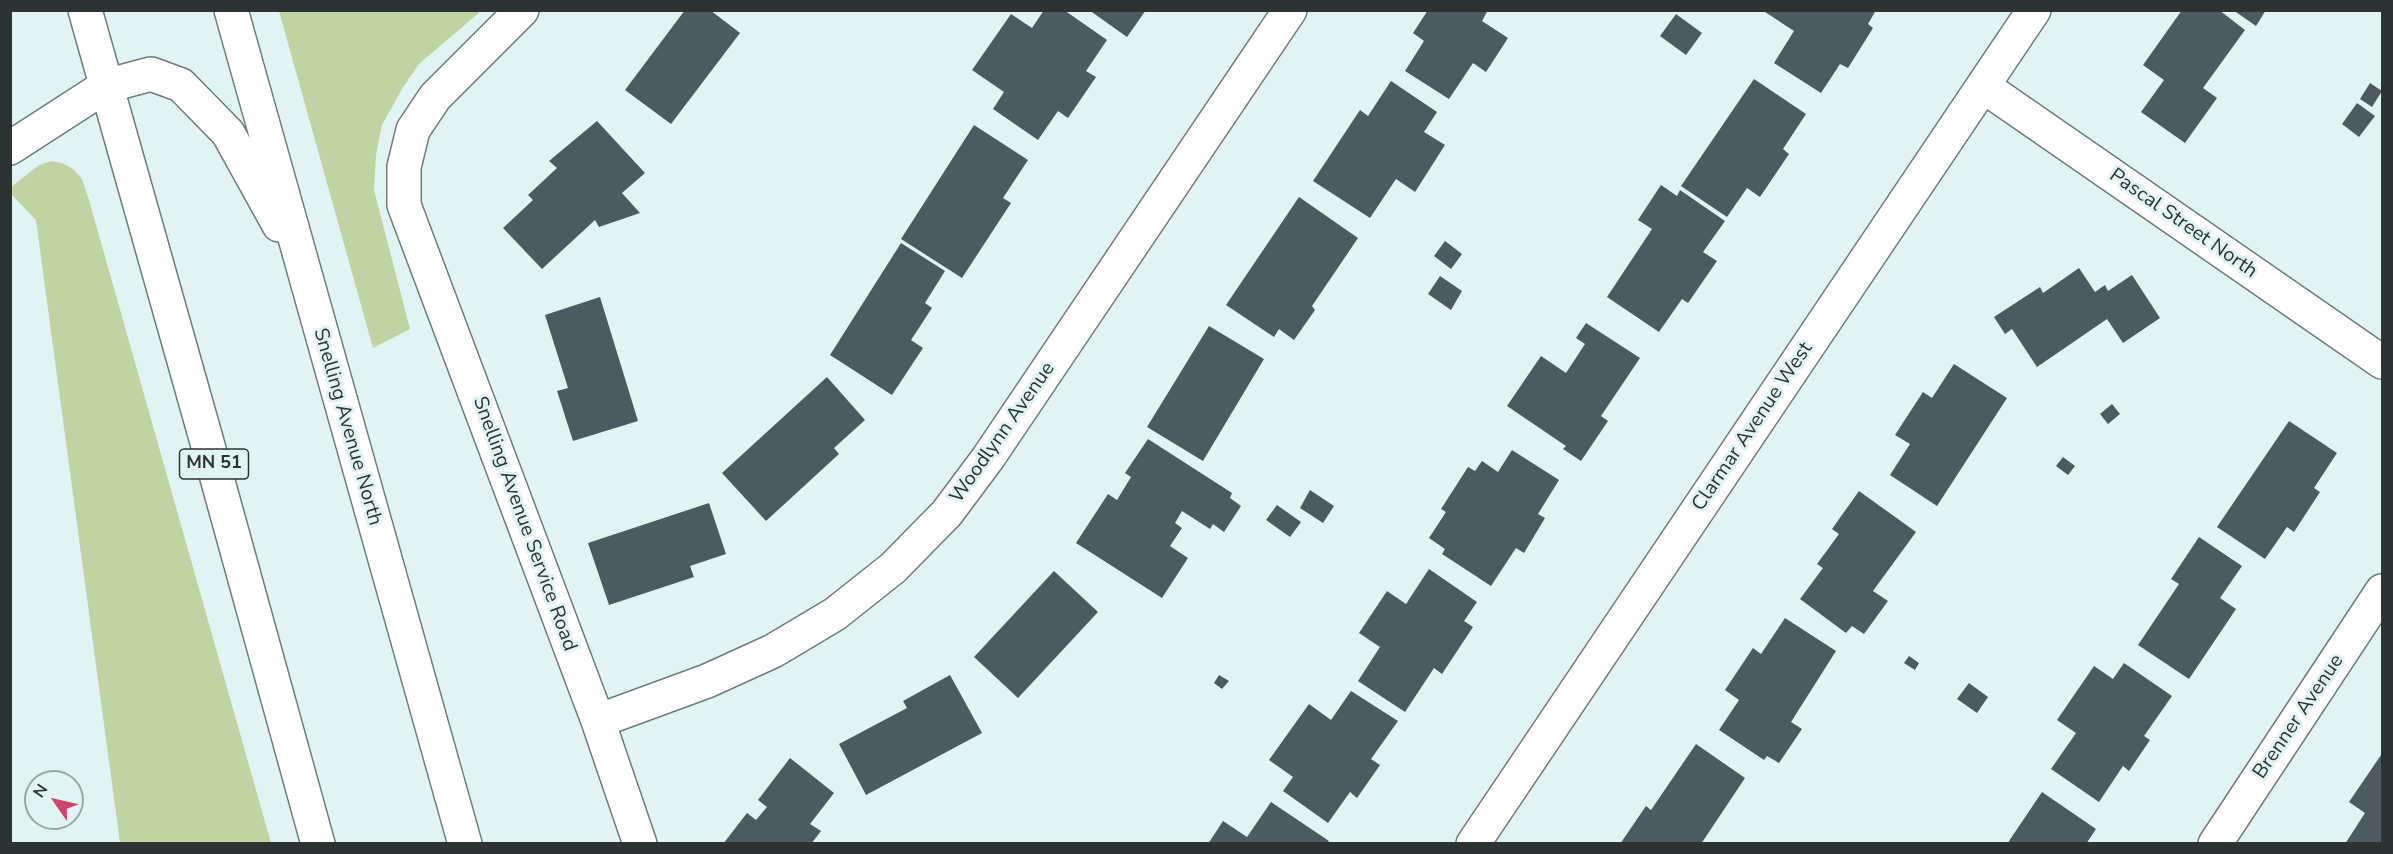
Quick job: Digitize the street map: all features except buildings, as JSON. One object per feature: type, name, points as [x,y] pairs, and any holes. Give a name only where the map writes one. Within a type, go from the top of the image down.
[{"type":"main road","name":"MN 51","points":[[85,10],[218,478],[318,843]]},
{"type":"main road","name":"Snelling Avenue North","points":[[231,10],[465,843]]},
{"type":"main road","name":"Snelling Avenue Service Road","points":[[522,10],[435,97],[413,129],[404,167],[404,205],[598,721],[640,843]]},
{"type":"main road","name":"Woodlynn Avenue","points":[[598,721],[707,681],[773,651],[835,614],[893,568],[947,513],[988,458],[1290,10]]},
{"type":"main road","name":"Clarmar Avenue West","points":[[1473,843],[2034,10]]},
{"type":"main road","points":[[10,148],[106,86],[152,74],[181,85],[228,133],[306,274]]},
{"type":"main road","name":"Pascal Street North","points":[[1983,86],[2382,362]]},
{"type":"main road","name":"Brenner Avenue","points":[[2215,843],[2382,591]]},
{"type":"green space","points":[[279,11],[481,11],[420,63],[403,87],[382,125],[376,155],[374,190],[410,329],[373,348]]},
{"type":"green space","points":[[51,161],[62,163],[73,169],[82,179],[89,200],[271,843],[120,843],[36,220],[11,194],[11,187],[39,165]]}]
